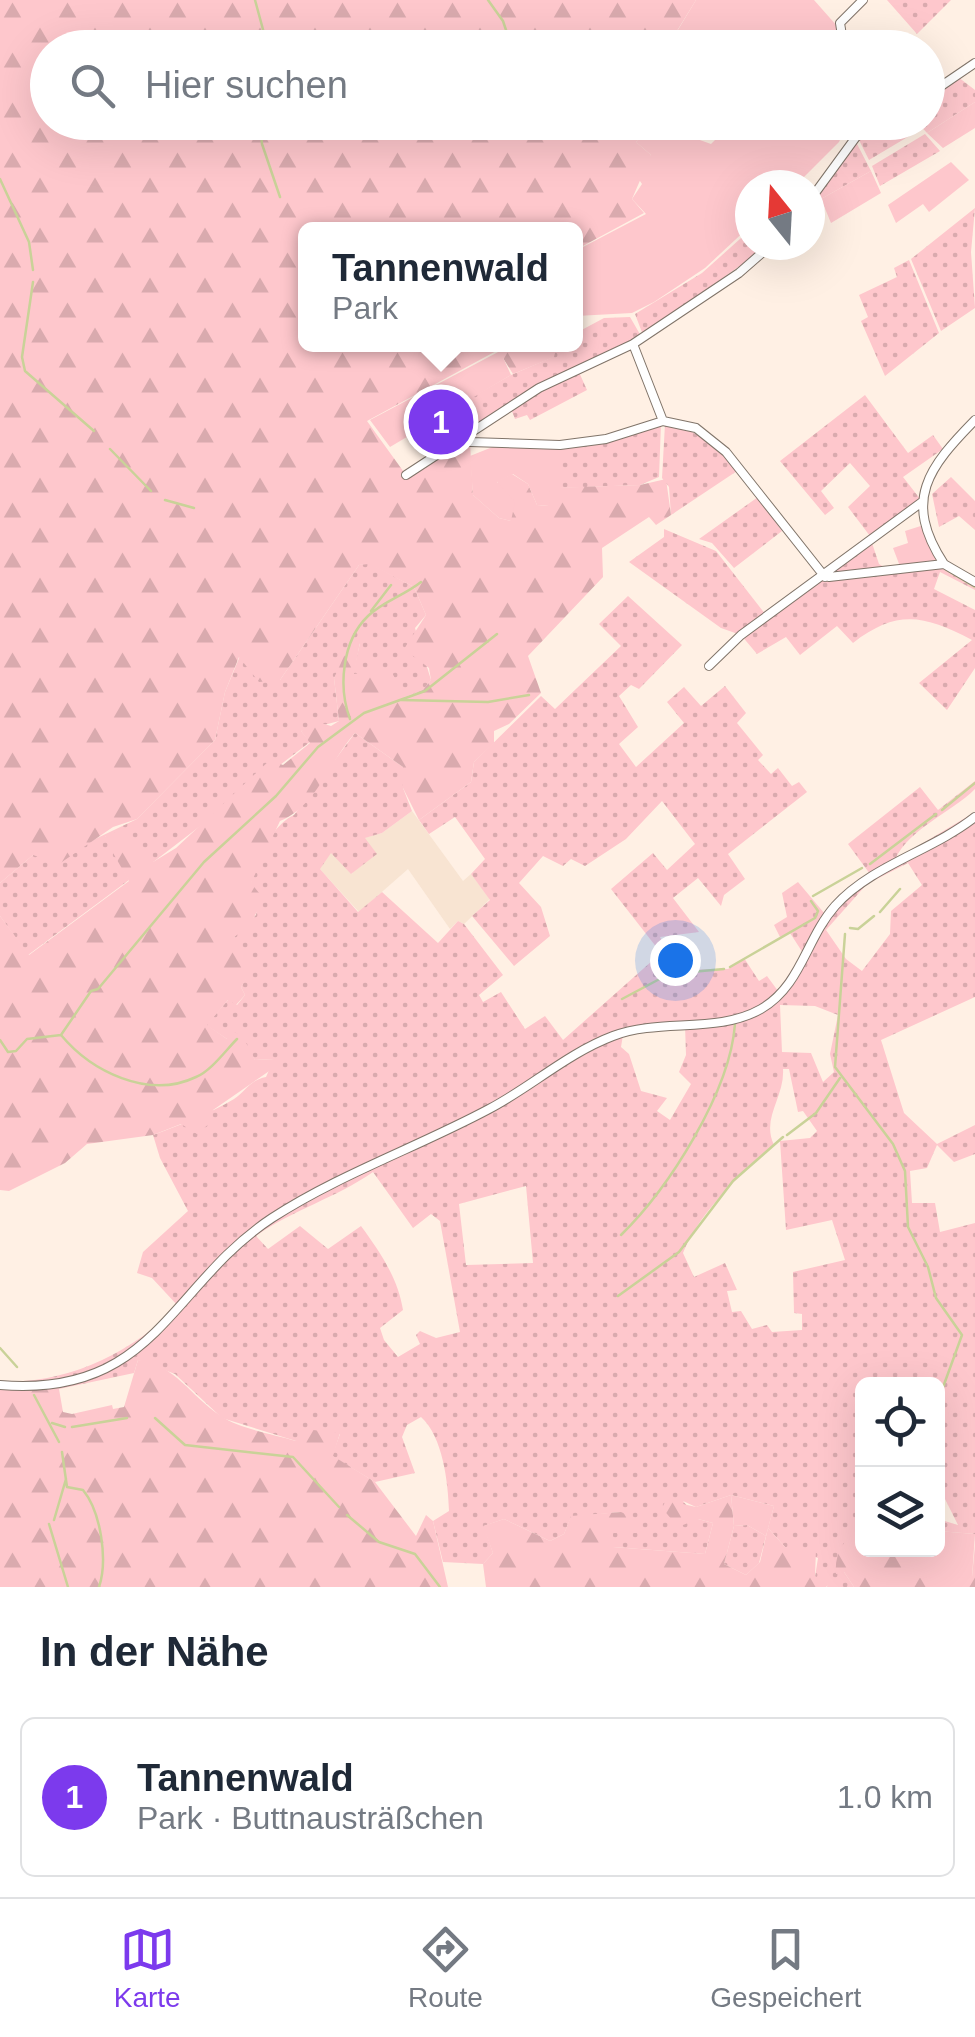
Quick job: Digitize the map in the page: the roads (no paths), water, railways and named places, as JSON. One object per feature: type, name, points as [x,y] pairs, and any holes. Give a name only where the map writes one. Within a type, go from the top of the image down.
[{"type":"street","points":[[841,30],[840,23],[863,0]]},
{"type":"street","points":[[945,83],[975,63]]},
{"type":"street","points":[[825,179],[854,140]]},
{"type":"street","points":[[406,475],[562,375],[633,344],[754,260]]},
{"type":"street","points":[[633,344],[664,421]]},
{"type":"street","points":[[975,420],[935,460],[922,502],[933,547],[944,564],[975,582]]},
{"type":"street","points":[[469,432],[470,442],[544,446],[606,439],[664,421],[696,428],[711,437],[825,577]]},
{"type":"street","points":[[709,666],[741,636],[922,502]]},
{"type":"street","points":[[825,577],[944,564]]},
{"type":"street","points":[[0,1385],[64,1381],[126,1356],[157,1333],[234,1250],[269,1220],[488,1110],[601,1041],[650,1025],[717,1021],[758,1011],[790,984],[836,906],[873,876],[929,849],[975,817]]},
{"type":"waterway","points":[[255,0],[263,30]]},
{"type":"waterway","points":[[488,0],[506,30]]},
{"type":"waterway","points":[[262,140],[280,197]]},
{"type":"waterway","points":[[0,179],[29,242],[33,270]]},
{"type":"waterway","points":[[33,282],[22,357],[25,371],[94,431]]},
{"type":"waterway","points":[[110,449],[151,491]]},
{"type":"waterway","points":[[165,500],[194,508]]},
{"type":"waterway","points":[[945,569],[975,587]]},
{"type":"waterway","points":[[350,719],[344,693],[345,665],[359,626],[374,611],[421,582]]},
{"type":"waterway","points":[[371,611],[391,585]]},
{"type":"waterway","points":[[0,1040],[8,1052],[16,1051],[27,1039],[61,1035],[91,991],[98,989],[204,862],[276,796],[318,747],[364,713],[425,691],[497,634]]},
{"type":"waterway","points":[[401,700],[488,702],[529,695]]},
{"type":"waterway","points":[[942,810],[975,783]]},
{"type":"waterway","points":[[870,864],[936,814]]},
{"type":"waterway","points":[[813,896],[862,868]]},
{"type":"waterway","points":[[880,912],[900,889]]},
{"type":"waterway","points":[[730,967],[815,918],[818,911],[811,901]]},
{"type":"waterway","points":[[850,928],[858,929],[874,916]]},
{"type":"waterway","points":[[845,934],[835,1067],[893,1144],[905,1171],[908,1227],[928,1267],[936,1298],[962,1335],[945,1382]]},
{"type":"waterway","points":[[622,999],[669,974],[724,969]]},
{"type":"waterway","points":[[621,1235],[658,1192],[694,1137],[722,1079],[735,1024]]},
{"type":"waterway","points":[[61,1035],[104,1070],[140,1083],[159,1085],[202,1074],[237,1039]]},
{"type":"waterway","points":[[787,1135],[816,1113],[840,1078]]},
{"type":"waterway","points":[[618,1296],[679,1252],[733,1181],[783,1137]]},
{"type":"waterway","points":[[0,1348],[17,1367]]},
{"type":"waterway","points":[[34,1395],[59,1442]]},
{"type":"waterway","points":[[72,1427],[127,1418]]},
{"type":"waterway","points":[[155,1418],[185,1445],[293,1457],[339,1507]]},
{"type":"waterway","points":[[52,1423],[65,1427]]},
{"type":"waterway","points":[[62,1452],[67,1487],[83,1490],[98,1523],[103,1564],[99,1587]]},
{"type":"waterway","points":[[54,1520],[66,1479]]},
{"type":"waterway","points":[[347,1515],[379,1542],[415,1554],[440,1587]]},
{"type":"waterway","points":[[49,1524],[68,1587]]},
{"type":"place","name":"Tannenwald","points":[[441,422]]}]
